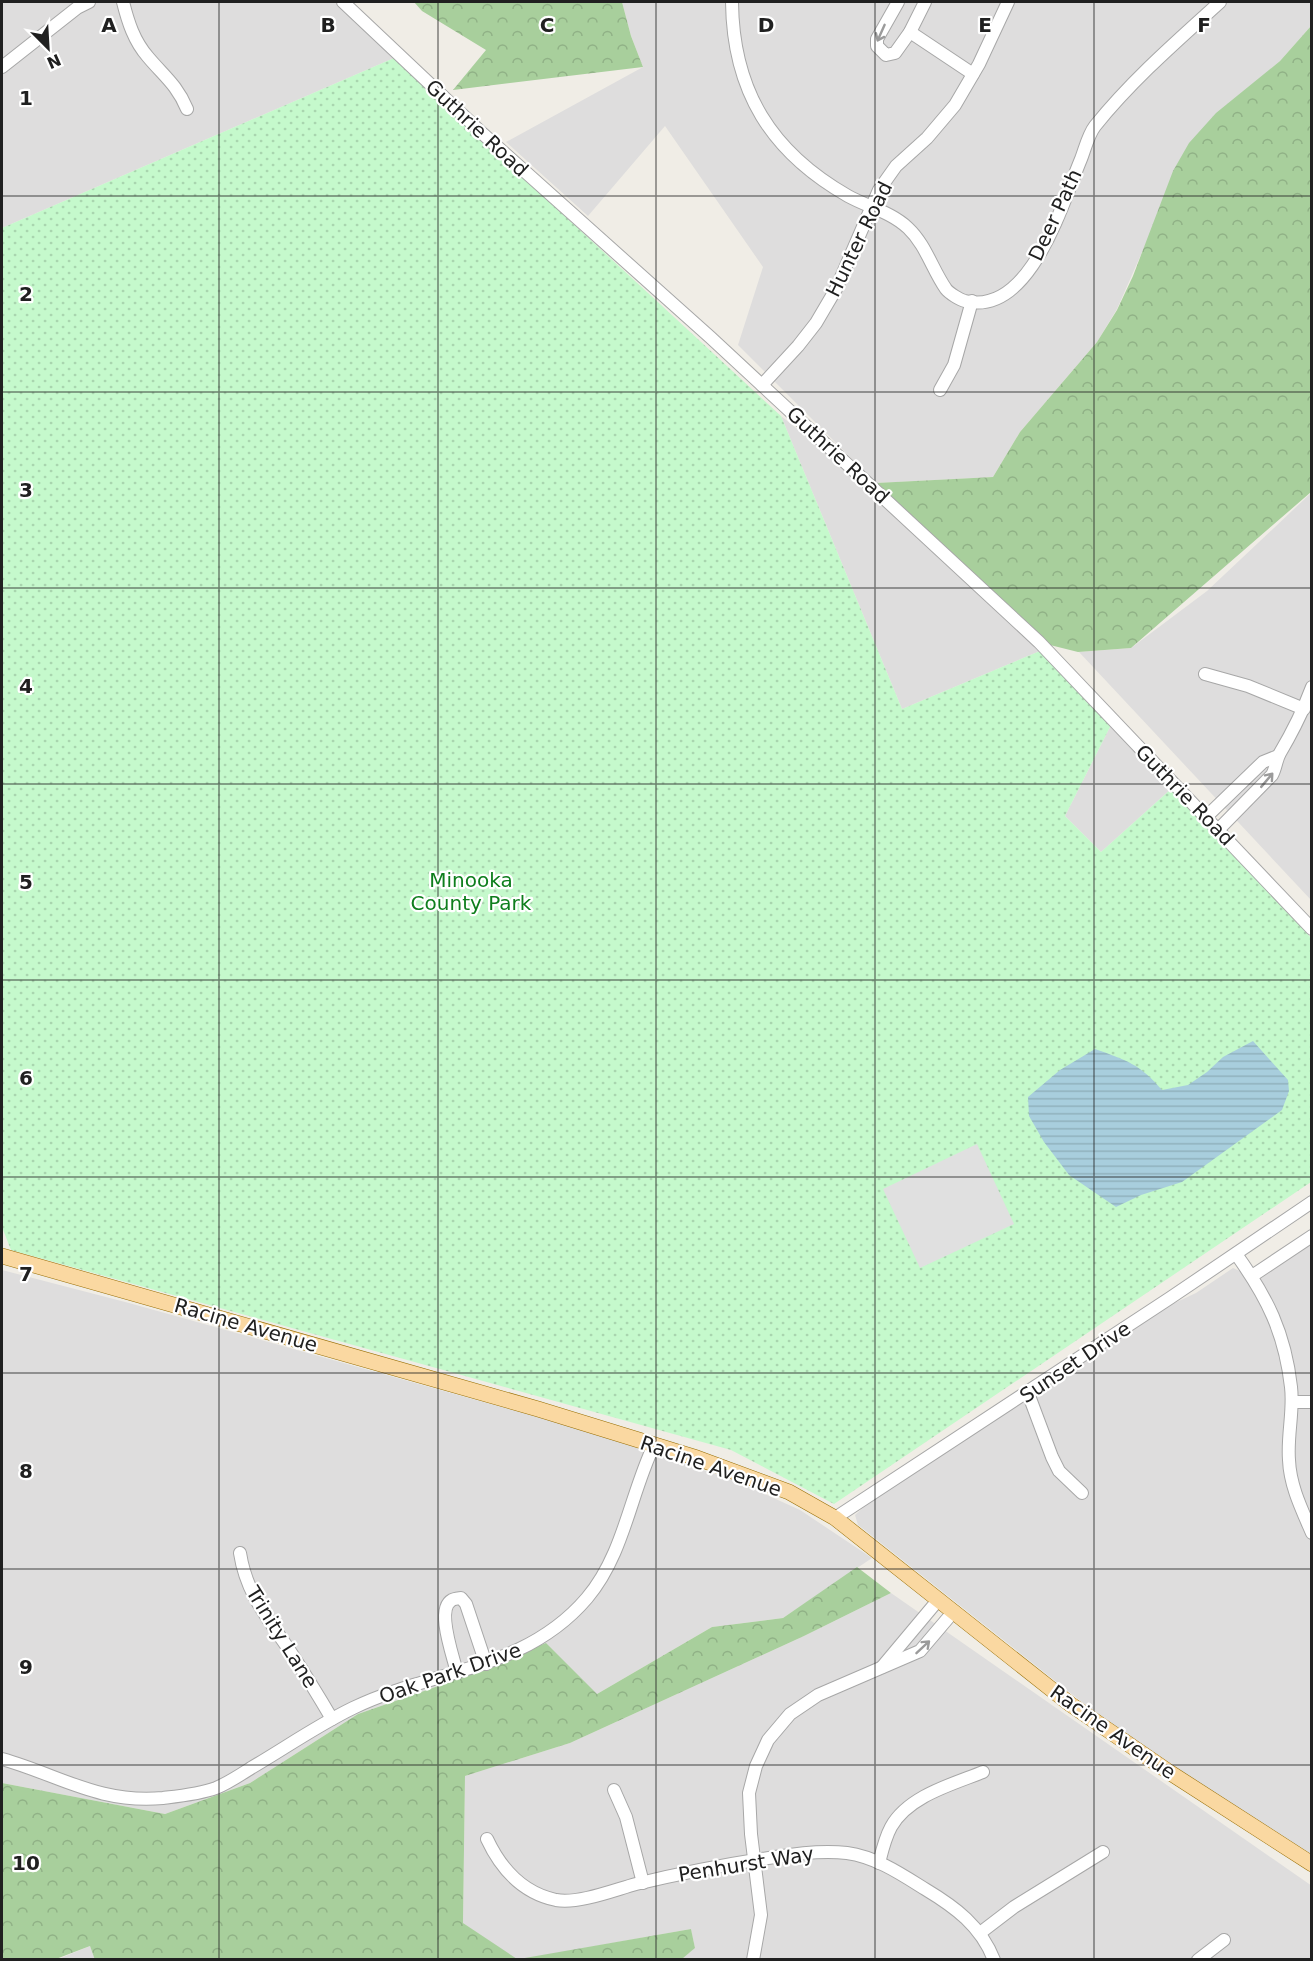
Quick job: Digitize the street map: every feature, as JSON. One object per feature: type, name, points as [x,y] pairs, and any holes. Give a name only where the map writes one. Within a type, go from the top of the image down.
[{"type":"main road","name":"Racine Avenue","points":[[9,1258],[483,1393],[730,1469],[789,1492],[836,1518],[885,1559],[1089,1717],[1311,1864]]},
{"type":"street","points":[[2,67],[71,12],[89,2]]},
{"type":"street","points":[[123,2],[137,42],[181,93],[187,109]]},
{"type":"street","name":"Guthrie Road","points":[[343,2],[542,188],[762,385],[1001,606],[1065,670],[1311,929]]},
{"type":"street","points":[[732,2],[734,39],[740,68],[752,101],[765,122],[805,168],[850,197],[886,212],[908,227],[922,244],[947,291],[964,301],[972,301],[954,365],[940,390]]},
{"type":"street","points":[[898,2],[877,39],[877,46],[886,55],[895,53],[910,32],[925,2]]},
{"type":"street","name":"Hunter Road","points":[[762,385],[816,323],[836,289],[879,190],[896,166],[927,138],[955,105],[979,64],[1008,2]]},
{"type":"street","name":"Deer Path","points":[[972,301],[989,302],[1011,291],[1029,272],[1046,243],[1093,129],[1152,64],[1220,2]]},
{"type":"street","points":[[910,32],[973,74]]},
{"type":"street","points":[[1205,674],[1248,686],[1304,709]]},
{"type":"street","points":[[1218,830],[1276,769],[1278,756],[1289,740],[1304,709],[1311,687]]},
{"type":"street","points":[[1206,817],[1263,762],[1278,756]]},
{"type":"street","points":[[1240,786],[1250,798]]},
{"type":"street","name":"Sunset Drive","points":[[836,1518],[1028,1393],[1311,1202]]},
{"type":"street","points":[[1252,1276],[1311,1236]]},
{"type":"street","points":[[1236,1254],[1252,1276],[1277,1322],[1288,1364],[1292,1402],[1288,1462],[1294,1490],[1311,1533]]},
{"type":"street","points":[[1028,1393],[1052,1458],[1063,1476],[1082,1493]]},
{"type":"street","points":[[1292,1402],[1311,1402]]},
{"type":"street","name":"Oak Park Drive","points":[[2,1759],[99,1794],[120,1798],[164,1798],[198,1793],[221,1785],[332,1719],[377,1697],[486,1664],[524,1648],[556,1629],[588,1597],[612,1560],[643,1469],[654,1445]]},
{"type":"street","name":"Trinity Lane","points":[[240,1553],[251,1594],[302,1669],[332,1719]]},
{"type":"street","points":[[458,1672],[443,1617],[446,1605],[452,1599],[461,1598],[466,1604],[486,1664]]},
{"type":"street","points":[[882,1667],[939,1599]]},
{"type":"street","points":[[753,1959],[761,1915],[749,1793],[756,1766],[768,1740],[790,1714],[818,1695],[920,1651],[954,1611]]},
{"type":"street","points":[[879,1863],[886,1838],[900,1815],[924,1798],[983,1772]]},
{"type":"street","points":[[614,1790],[626,1817],[643,1883]]},
{"type":"street","name":"Penhurst Way","points":[[487,1839],[511,1876],[541,1896],[557,1900],[577,1899],[689,1871],[754,1859],[795,1853],[856,1854],[879,1863],[960,1912],[980,1933],[994,1959]]},
{"type":"street","points":[[980,1933],[1014,1907],[1103,1852]]},
{"type":"street","points":[[1198,1959],[1224,1940]]},
{"type":"shaded area","points":[[2,2],[335,2],[394,58],[2,228]]},
{"type":"shaded area","points":[[622,2],[1311,2],[1311,26],[1280,61],[1251,86],[1150,234],[1117,309],[1097,342],[1020,432],[993,477],[876,483],[738,345],[763,267],[665,126],[588,216],[506,142],[643,67],[631,36]]},
{"type":"shaded area","points":[[781,416],[838,461],[1040,651],[902,709]]},
{"type":"shaded area","points":[[1311,493],[1311,900],[1079,652],[1131,648],[1207,591]]},
{"type":"shaded area","points":[[1111,725],[1171,789],[1101,852],[1065,816]]},
{"type":"shaded area","points":[[977,1144],[1014,1224],[920,1268],[883,1189]]},
{"type":"shaded area","points":[[1311,1244],[1311,1854],[1151,1752],[1083,1703],[858,1525],[855,1515],[866,1505],[1166,1307],[1196,1293],[1233,1268],[1240,1271],[1250,1286]]},
{"type":"shaded area","points":[[2,1270],[129,1303],[583,1430],[736,1481],[800,1510],[872,1558],[783,1618],[712,1627],[597,1694],[444,1684],[358,1714],[250,1783],[165,1814],[2,1783]]},
{"type":"shaded area","points":[[891,1593],[1312,1886],[1311,1960],[682,1959],[695,1948],[691,1929],[517,1960],[463,1923],[465,1776],[570,1743],[804,1636]]},
{"type":"shaded area","points":[[90,1946],[95,1959],[56,1960]]},
{"type":"green space","points":[[414,2],[622,2],[631,36],[643,67],[453,90],[486,50],[422,11]]},
{"type":"green space","points":[[1311,26],[1311,492],[1131,648],[1078,652],[1050,645],[876,483],[993,477],[1020,432],[1097,342],[1117,310],[1133,276],[1173,171],[1189,143],[1216,113],[1280,61]]},
{"type":"green space","name":"Minooka County Park","points":[[394,58],[781,416],[902,709],[1040,651],[1111,725],[1065,816],[1101,852],[1171,789],[1286,907],[1311,938],[1311,1182],[834,1504],[731,1450],[11,1250],[2,1227],[2,228]]},
{"type":"green space","points":[[857,1567],[891,1593],[804,1636],[570,1743],[465,1776],[463,1923],[517,1959],[95,1960],[90,1946],[56,1959],[2,1959],[2,1783],[165,1814],[250,1783],[358,1714],[444,1684],[546,1643],[597,1694],[712,1627],[783,1618]]},
{"type":"green space","points":[[691,1929],[695,1948],[682,1959],[519,1959]]},
{"type":"water","points":[[1253,1041],[1288,1080],[1289,1091],[1282,1110],[1182,1182],[1141,1195],[1116,1207],[1069,1175],[1044,1142],[1029,1116],[1028,1097],[1060,1070],[1095,1049],[1132,1064],[1147,1074],[1162,1090],[1188,1085],[1223,1057]]}]
